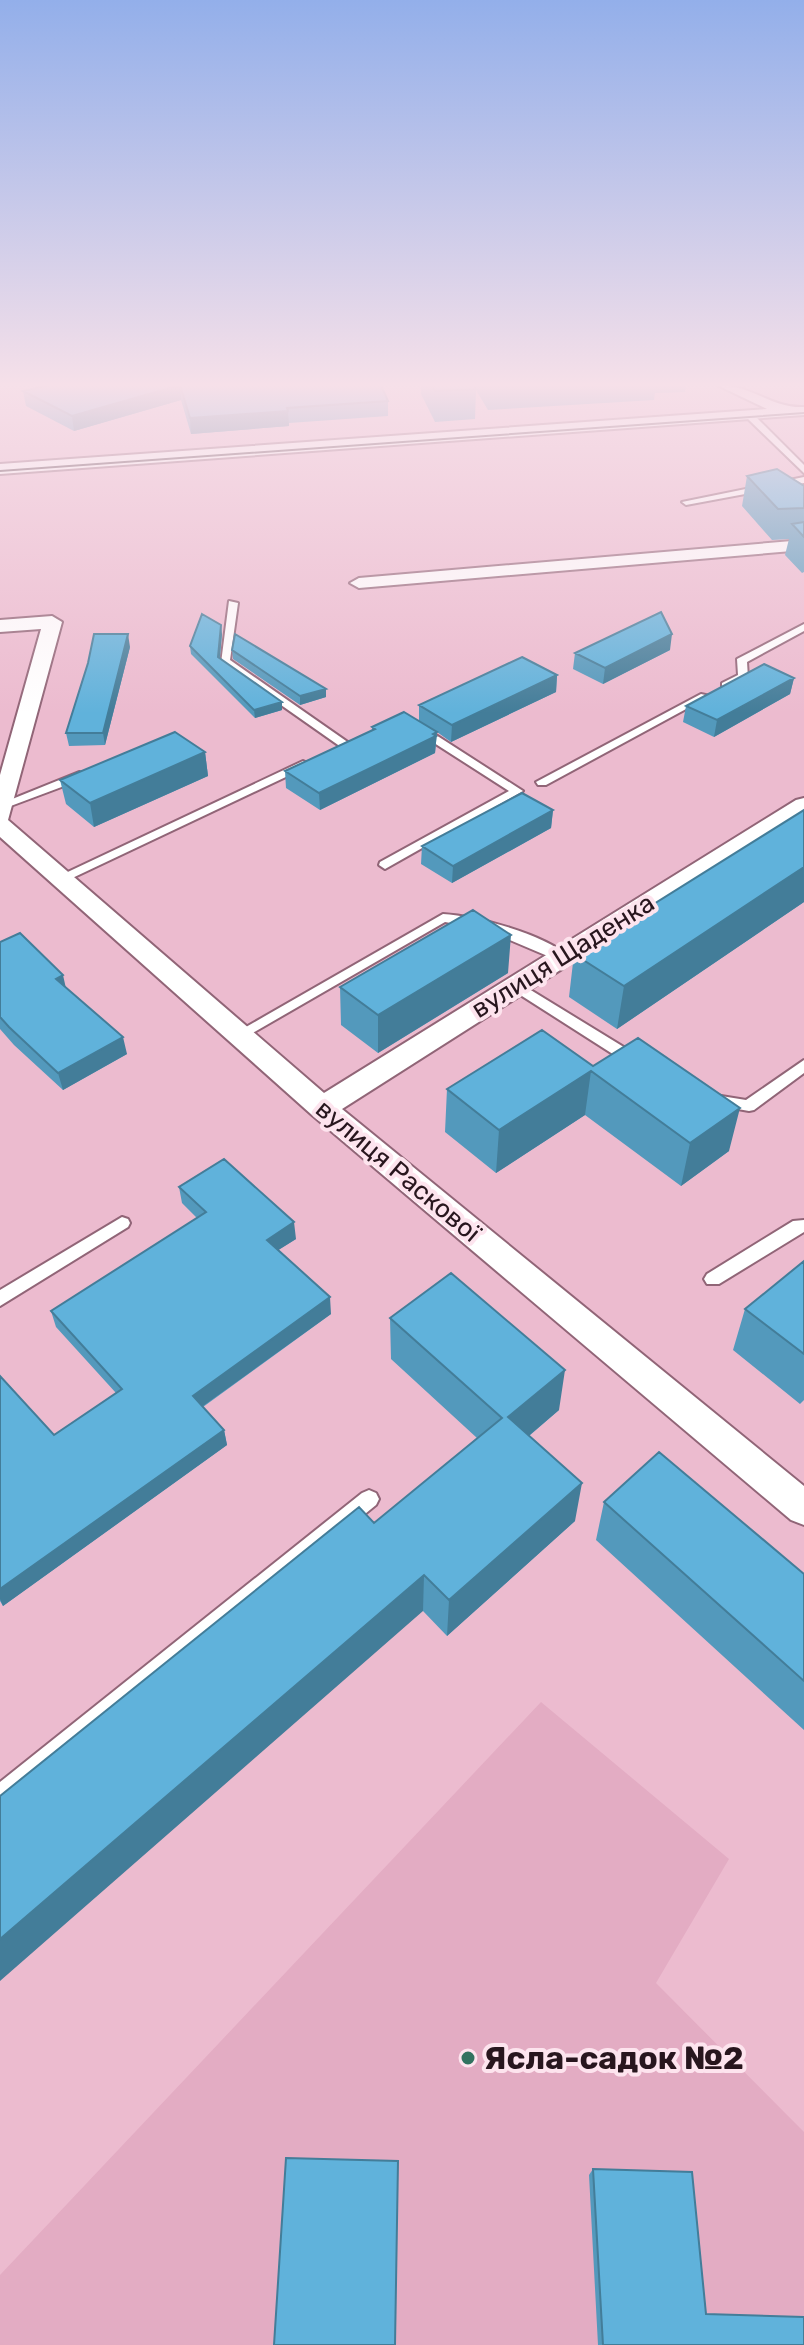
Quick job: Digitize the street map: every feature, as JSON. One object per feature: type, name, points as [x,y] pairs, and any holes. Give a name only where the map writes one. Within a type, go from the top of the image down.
[{"type":"street","points":[[359,583],[804,545]]},
{"type":"street","points":[[0,626],[52,622],[1,816]]},
{"type":"street","name":"вулиця Щаденка","points":[[322,1108],[804,805]]},
{"type":"street","name":"вулиця Раскової","points":[[1,816],[61,878],[322,1108],[804,1508]]},
{"type":"lane","points":[[686,502],[727,494]]},
{"type":"lane","points":[[233,603],[225,661],[345,745]]},
{"type":"lane","points":[[542,782],[744,676],[741,661],[804,627]]},
{"type":"lane","points":[[385,865],[517,791],[415,727]]},
{"type":"lane","points":[[331,752],[360,738]]},
{"type":"lane","points":[[61,878],[317,758]]},
{"type":"lane","points":[[1,816],[86,773]]},
{"type":"lane","points":[[239,1035],[443,918],[465,918],[530,941],[562,957]]},
{"type":"lane","points":[[516,986],[651,1071]]},
{"type":"lane","points":[[706,1099],[749,1106],[804,1065]]},
{"type":"lane","points":[[0,1299],[122,1223]]},
{"type":"lane","points":[[713,1279],[799,1226],[804,1226]]},
{"type":"lane","points":[[0,1796],[369,1499]]},
{"type":"shaded area","name":"Ясла-садок №2","points":[[541,1702],[729,1859],[656,1983],[804,2132],[804,2345],[0,2345],[0,2275]]},
{"type":"building","points":[[764,494],[804,494],[804,508],[778,509]]},
{"type":"building","points":[[804,522],[804,537],[792,524]]},
{"type":"building","points":[[661,612],[672,634],[605,668],[575,653]]},
{"type":"building","points":[[202,614],[221,625],[218,657],[282,702],[254,710],[190,646]]},
{"type":"building","points":[[94,634],[128,634],[103,733],[66,733],[88,663]]},
{"type":"building","points":[[235,634],[326,689],[300,696],[232,650]]},
{"type":"building","points":[[522,657],[557,675],[452,725],[419,705]]},
{"type":"building","points":[[764,664],[794,678],[717,720],[686,706]]},
{"type":"building","points":[[404,712],[437,732],[433,734],[436,736],[319,793],[285,771],[375,729],[372,727]]},
{"type":"building","points":[[175,732],[205,752],[90,803],[60,780]]},
{"type":"building","points":[[522,793],[553,810],[453,866],[422,846]]},
{"type":"building","points":[[804,810],[804,867],[624,986],[574,954]]},
{"type":"building","points":[[473,910],[511,935],[378,1015],[340,987]]},
{"type":"building","points":[[20,933],[63,975],[56,979],[123,1037],[58,1073],[9,1027],[0,1017],[0,942]]},
{"type":"building","points":[[542,1030],[593,1066],[638,1038],[740,1108],[690,1143],[591,1071],[499,1130],[447,1089]]},
{"type":"building","points":[[224,1159],[294,1222],[267,1240],[330,1297],[193,1396],[224,1430],[0,1589],[0,1376],[54,1435],[122,1389],[51,1311],[206,1212],[179,1187]]},
{"type":"building","points":[[804,1261],[804,1354],[745,1309]]},
{"type":"building","points":[[451,1273],[565,1370],[508,1417],[582,1483],[449,1600],[424,1575],[0,1939],[0,1796],[359,1507],[374,1523],[502,1418],[390,1318]]},
{"type":"building","points":[[659,1452],[804,1574],[804,1681],[604,1502]]},
{"type":"building","points":[[286,2158],[398,2161],[395,2345],[274,2345]]},
{"type":"building","points":[[593,2169],[692,2172],[706,2314],[804,2317],[804,2345],[603,2345]]},
{"type":"place","name":"Ясла-садок №2","points":[[468,2058]]}]
